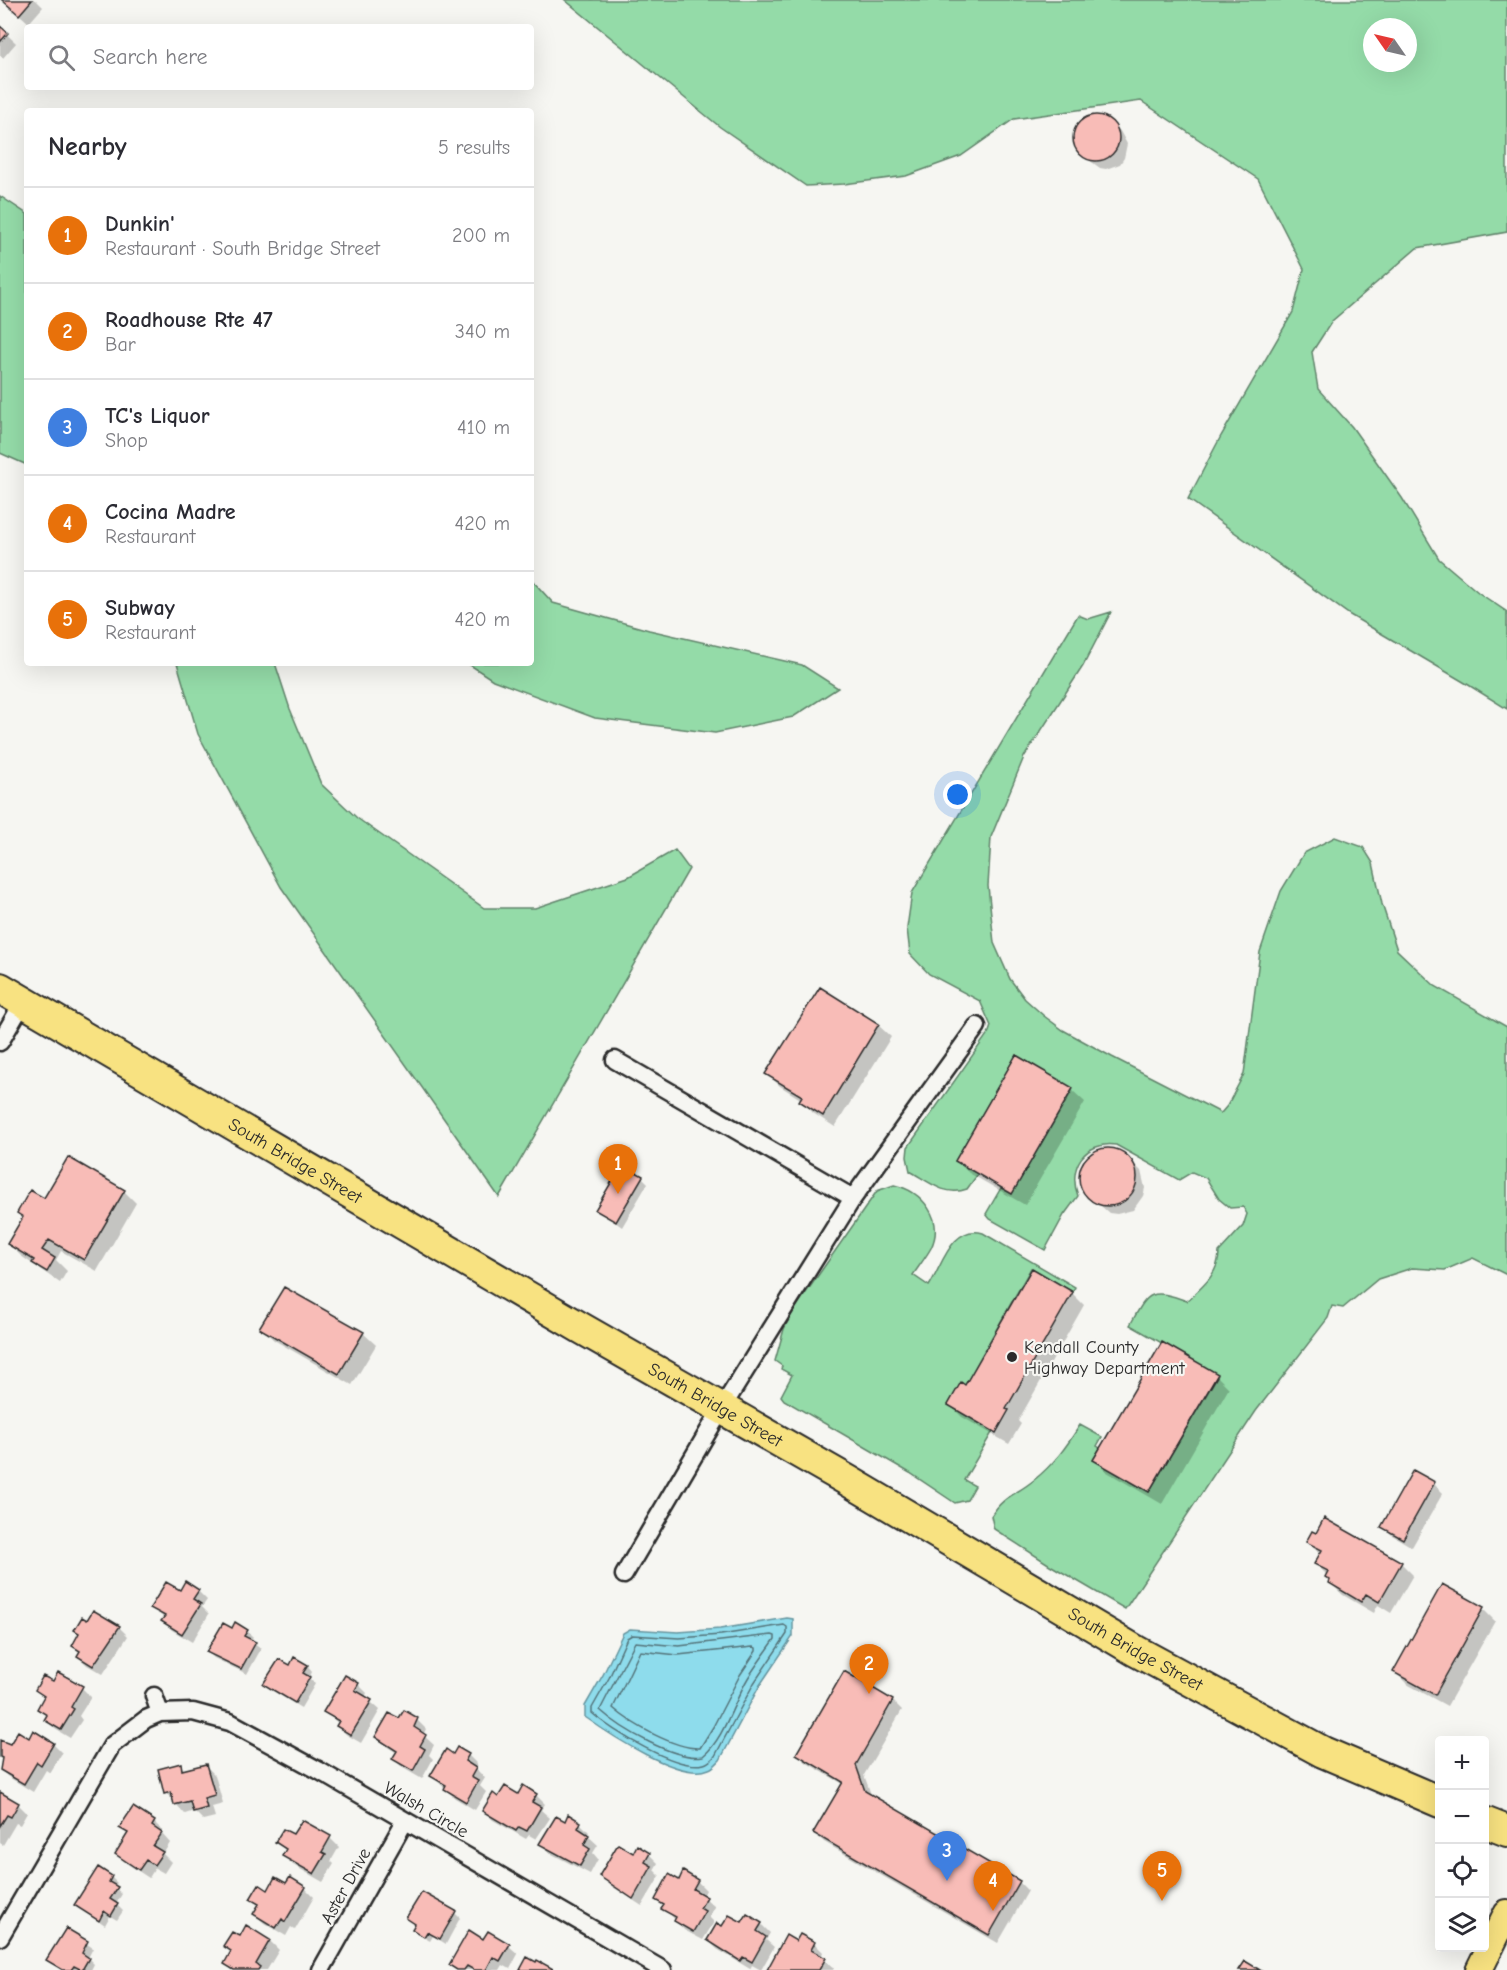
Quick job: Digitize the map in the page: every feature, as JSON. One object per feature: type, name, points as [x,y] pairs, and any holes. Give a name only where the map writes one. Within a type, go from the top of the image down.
[{"type":"highway","name":"South Bridge Street","points":[[12,995],[1136,1651],[1323,1752],[1435,1800]]},
{"type":"highway","points":[[1489,1824],[1507,1832]]},
{"type":"main road","points":[[1479,1970],[1507,1913]]},
{"type":"street","points":[[0,1042],[12,995]]},
{"type":"street","points":[[624,1575],[722,1408],[853,1198],[976,1026]]},
{"type":"street","points":[[615,1060],[853,1198]]},
{"type":"street","points":[[154,1696],[160,1713]]},
{"type":"street","name":"Walsh Circle","points":[[0,1937],[87,1791],[108,1751],[123,1736],[146,1719],[160,1713],[193,1712],[230,1722],[318,1770],[663,1970]]},
{"type":"street","name":"Aster Drive","points":[[321,1970],[405,1821]]},
{"type":"green space","points":[[565,0],[1507,0],[1507,232],[1417,248],[1332,321],[1312,352],[1318,389],[1352,427],[1402,498],[1439,559],[1479,593],[1507,612],[1507,709],[1350,615],[1188,499],[1221,436],[1293,312],[1304,269],[1258,179],[1141,101],[1014,119],[961,156],[906,176],[806,186],[720,127]]},
{"type":"green space","points":[[0,196],[24,212],[24,464],[0,453]]},
{"type":"green space","points":[[534,582],[553,603],[649,630],[802,665],[838,688],[793,717],[715,733],[595,718],[493,680],[472,666],[534,666]]},
{"type":"green space","points":[[1111,612],[1083,666],[1024,757],[991,837],[988,886],[994,943],[1010,979],[1025,999],[1063,1030],[1221,1113],[1244,1074],[1260,952],[1281,891],[1304,853],[1335,837],[1363,847],[1373,863],[1382,904],[1397,950],[1435,986],[1507,1027],[1507,1275],[1473,1258],[1445,1270],[1412,1268],[1378,1279],[1343,1308],[1332,1306],[1328,1318],[1256,1411],[1125,1609],[994,1529],[991,1516],[1006,1499],[1028,1485],[1048,1468],[1080,1425],[1102,1437],[1097,1446],[1100,1448],[1093,1460],[1149,1492],[1218,1375],[1130,1325],[1141,1306],[1151,1296],[1165,1294],[1187,1301],[1198,1291],[1209,1280],[1216,1267],[1219,1252],[1243,1226],[1247,1214],[1243,1207],[1230,1208],[1219,1199],[1206,1178],[1192,1172],[1179,1180],[1116,1145],[1105,1145],[1095,1147],[1081,1158],[1075,1175],[1078,1196],[1064,1215],[1045,1250],[990,1219],[986,1214],[1001,1188],[1012,1194],[1073,1089],[1016,1055],[955,1161],[978,1174],[967,1189],[951,1191],[931,1184],[910,1171],[907,1157],[908,1147],[991,1026],[980,1001],[929,974],[910,954],[907,928],[912,893],[1078,615],[1088,619]]},
{"type":"green space","points":[[178,666],[276,666],[290,709],[321,784],[357,818],[484,908],[535,908],[628,877],[675,850],[689,869],[499,1197],[281,887],[198,734]]},
{"type":"green space","points":[[894,1185],[914,1193],[922,1200],[933,1217],[935,1237],[931,1248],[913,1275],[929,1286],[949,1249],[963,1235],[972,1232],[983,1233],[1075,1287],[1073,1292],[1031,1268],[965,1385],[961,1383],[948,1405],[993,1431],[964,1480],[975,1486],[967,1500],[955,1503],[910,1473],[784,1400],[781,1396],[792,1375],[781,1369],[782,1366],[775,1361],[784,1329],[794,1310],[877,1191]]},
{"type":"water","points":[[787,1618],[793,1619],[793,1636],[760,1685],[720,1760],[710,1768],[696,1771],[663,1763],[610,1734],[585,1717],[585,1706],[623,1633],[630,1629],[678,1632],[720,1629]]},
{"type":"building","points":[[2,0],[32,0],[19,15]]},
{"type":"building","points":[[0,26],[8,33],[0,42]]},
{"type":"building","points":[[1096,115],[1112,122],[1119,138],[1112,154],[1096,161],[1080,154],[1073,138],[1080,122]]},
{"type":"building","points":[[820,987],[879,1024],[823,1116],[799,1101],[802,1096],[765,1074]]},
{"type":"building","points":[[1016,1055],[1073,1088],[1012,1194],[955,1161]]},
{"type":"building","points":[[1108,1148],[1119,1150],[1132,1161],[1137,1177],[1135,1188],[1124,1201],[1108,1206],[1097,1204],[1084,1193],[1079,1177],[1081,1166],[1092,1153]]},
{"type":"building","points":[[68,1157],[125,1190],[84,1260],[49,1240],[42,1250],[55,1258],[47,1272],[32,1263],[34,1260],[7,1244],[23,1217],[17,1213],[30,1190],[44,1198]]},
{"type":"building","points":[[622,1164],[643,1176],[616,1222],[595,1210]]},
{"type":"building","points":[[1032,1268],[1073,1292],[1006,1409],[1009,1410],[996,1433],[948,1405],[961,1382],[965,1385]]},
{"type":"building","points":[[284,1287],[364,1332],[339,1374],[259,1328]]},
{"type":"building","points":[[1162,1342],[1218,1374],[1149,1492],[1093,1460]]},
{"type":"building","points":[[1413,1470],[1435,1482],[1403,1539],[1381,1527]]},
{"type":"building","points":[[1324,1518],[1402,1562],[1379,1602],[1366,1594],[1361,1602],[1329,1583],[1330,1580],[1325,1577],[1328,1571],[1314,1564],[1322,1550],[1306,1542],[1312,1531],[1316,1533]]},
{"type":"building","points":[[185,1581],[199,1590],[193,1599],[201,1604],[182,1634],[161,1621],[165,1616],[150,1608],[166,1582],[180,1590]]},
{"type":"building","points":[[1442,1584],[1484,1607],[1435,1695],[1393,1672]]},
{"type":"building","points":[[93,1610],[120,1626],[93,1666],[77,1656],[80,1651],[72,1646],[79,1633],[74,1630],[82,1617],[87,1620]]},
{"type":"building","points":[[235,1622],[248,1630],[244,1636],[256,1642],[241,1669],[206,1652],[223,1623],[232,1628]]},
{"type":"building","points":[[294,1657],[308,1665],[303,1673],[310,1677],[295,1703],[263,1684],[279,1659],[290,1665]]},
{"type":"building","points":[[844,1671],[893,1700],[856,1765],[865,1791],[1020,1881],[989,1935],[813,1833],[843,1782],[796,1754]]},
{"type":"building","points":[[58,1672],[83,1686],[71,1707],[74,1709],[61,1730],[44,1720],[47,1715],[37,1709],[44,1696],[35,1690],[43,1676],[53,1681]]},
{"type":"building","points":[[345,1675],[359,1683],[355,1690],[372,1700],[351,1735],[336,1726],[339,1721],[323,1712]]},
{"type":"building","points":[[404,1710],[418,1718],[414,1727],[426,1735],[420,1746],[425,1749],[413,1771],[392,1759],[397,1751],[375,1737],[389,1713],[399,1718]]},
{"type":"building","points":[[33,1730],[54,1743],[41,1765],[37,1762],[24,1784],[0,1770],[2,1758],[0,1757],[0,1740],[10,1744],[18,1731],[29,1738]]},
{"type":"building","points":[[457,1747],[469,1754],[465,1761],[476,1768],[471,1777],[478,1781],[466,1802],[444,1789],[446,1785],[430,1776],[446,1749],[453,1754]]},
{"type":"building","points":[[181,1763],[182,1770],[206,1764],[215,1795],[204,1798],[207,1808],[193,1812],[190,1801],[174,1805],[171,1792],[164,1794],[158,1769]]},
{"type":"building","points":[[523,1785],[537,1794],[532,1802],[541,1807],[527,1831],[519,1827],[516,1831],[482,1811],[493,1793],[498,1797],[505,1786],[518,1794]]},
{"type":"building","points":[[0,1792],[19,1803],[11,1817],[7,1815],[0,1826]]},
{"type":"building","points":[[133,1807],[155,1821],[152,1826],[162,1833],[153,1846],[163,1852],[154,1865],[146,1860],[139,1870],[115,1854],[128,1833],[119,1828]]},
{"type":"building","points":[[568,1814],[581,1822],[578,1828],[589,1835],[584,1845],[590,1849],[580,1866],[539,1844],[556,1816],[565,1821]]},
{"type":"building","points":[[302,1820],[331,1836],[322,1852],[326,1854],[314,1874],[282,1856],[286,1849],[275,1842],[283,1829],[293,1834]]},
{"type":"building","points":[[618,1844],[633,1853],[637,1845],[650,1853],[645,1862],[652,1866],[633,1899],[599,1876]]},
{"type":"building","points":[[98,1867],[112,1876],[109,1882],[118,1887],[110,1899],[118,1904],[111,1916],[104,1911],[99,1921],[74,1905]]},
{"type":"building","points":[[683,1871],[698,1880],[693,1889],[707,1897],[700,1908],[705,1911],[693,1932],[674,1921],[676,1917],[661,1909],[664,1905],[655,1900],[669,1874],[679,1880]]},
{"type":"building","points":[[275,1877],[286,1883],[290,1877],[306,1887],[285,1922],[282,1919],[276,1928],[253,1914],[259,1904],[250,1899],[259,1884],[268,1890]]},
{"type":"building","points":[[422,1892],[456,1911],[440,1939],[427,1932],[424,1937],[412,1929],[415,1924],[406,1918]]},
{"type":"building","points":[[747,1914],[762,1923],[757,1931],[766,1937],[752,1962],[743,1957],[740,1961],[707,1940],[717,1923],[722,1926],[729,1915],[742,1922]]},
{"type":"building","points":[[246,1925],[270,1940],[256,1964],[260,1967],[258,1970],[234,1970],[224,1964],[231,1951],[223,1946],[232,1932],[240,1936]]},
{"type":"building","points":[[66,1928],[88,1941],[82,1953],[89,1958],[82,1970],[74,1966],[71,1970],[63,1970],[46,1960]]},
{"type":"building","points":[[469,1930],[483,1939],[488,1931],[510,1944],[500,1961],[493,1957],[486,1970],[474,1970],[467,1966],[464,1970],[457,1970],[449,1965]]},
{"type":"building","points":[[800,1934],[815,1942],[811,1950],[826,1958],[819,1970],[767,1970],[786,1935],[796,1941]]},
{"type":"building","points":[[527,1957],[536,1962],[537,1960],[555,1970],[520,1970]]},
{"type":"building","points":[[1245,1961],[1260,1970],[1239,1970]]},
{"type":"place","name":"Dunkin'","points":[[618,1194]]},
{"type":"place","name":"Kendall County Highway Department","points":[[1012,1357]]},
{"type":"place","name":"Roadhouse Rte 47","points":[[869,1694]]},
{"type":"place","name":"TC's Liquor","points":[[947,1881]]},
{"type":"place","name":"Subway","points":[[1162,1901]]},
{"type":"place","name":"Cocina Madre","points":[[993,1911]]}]
